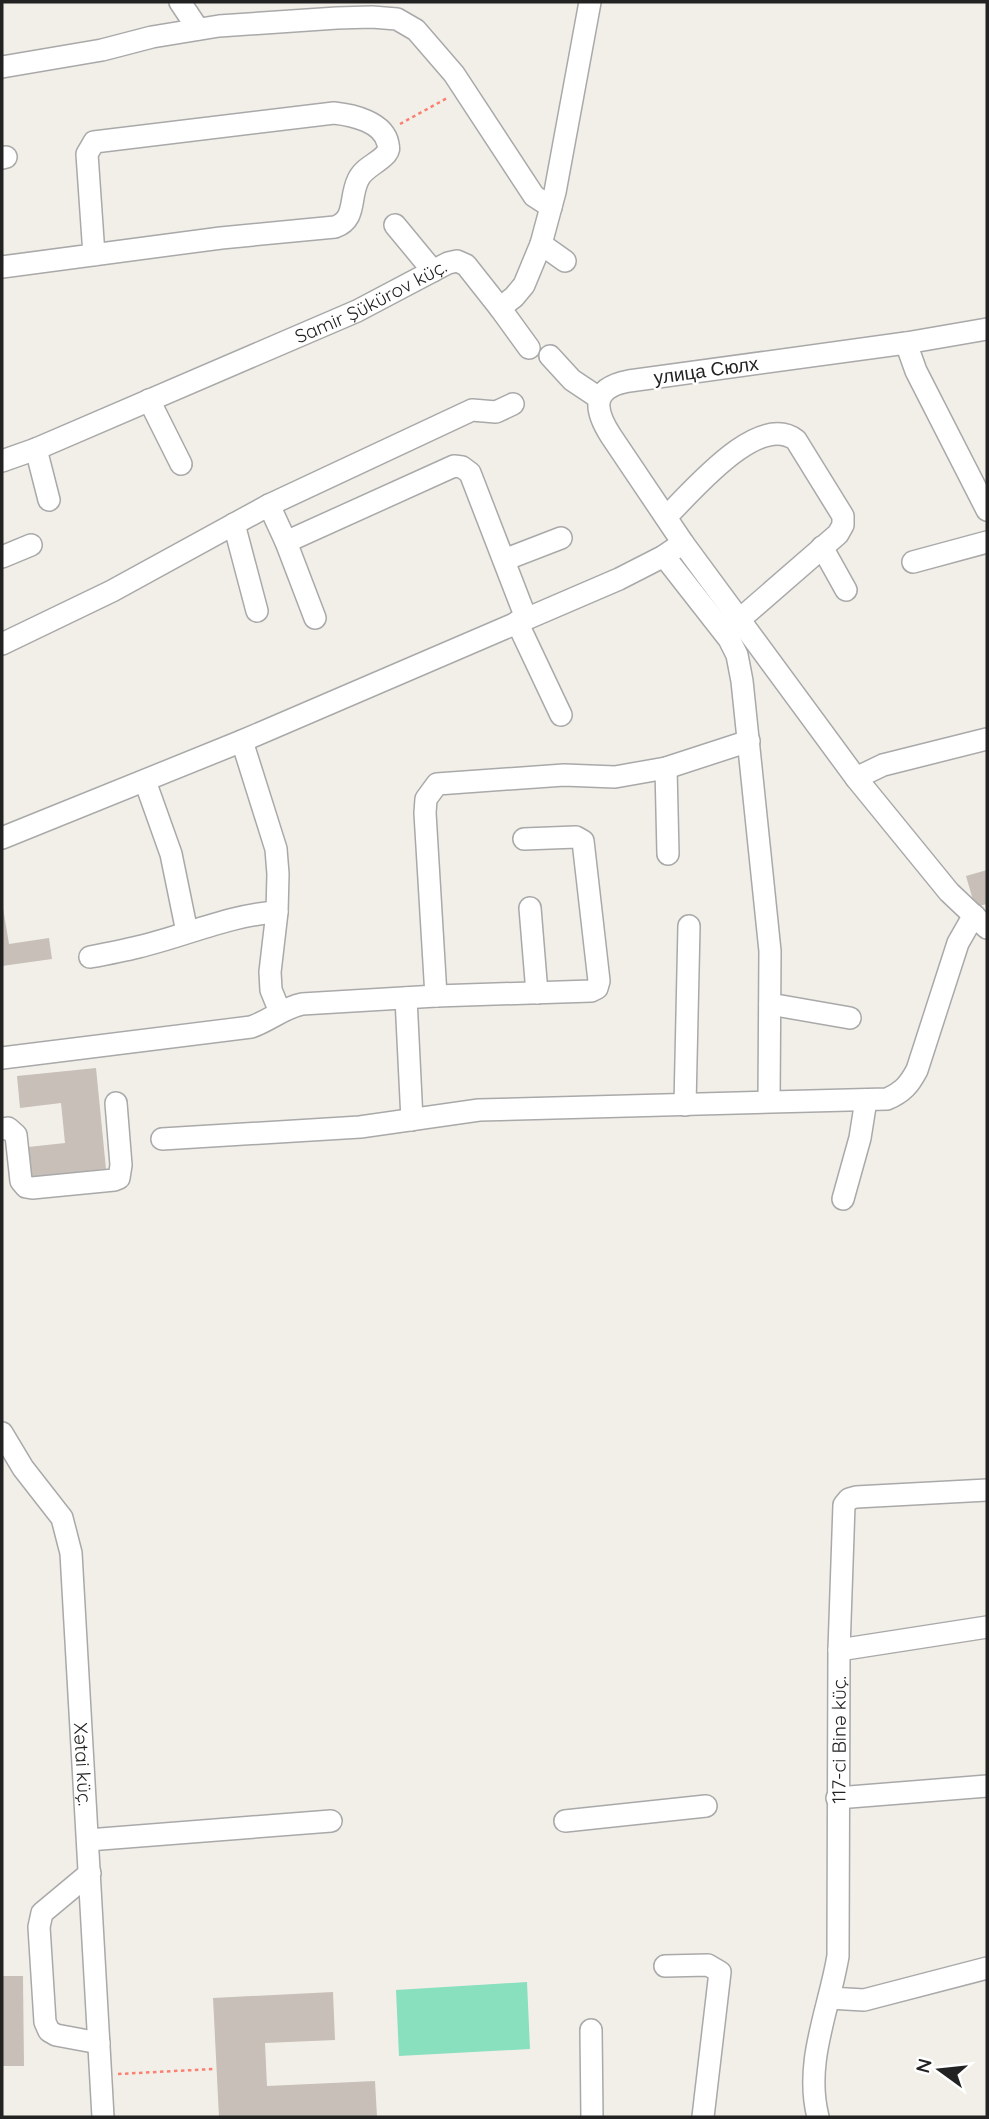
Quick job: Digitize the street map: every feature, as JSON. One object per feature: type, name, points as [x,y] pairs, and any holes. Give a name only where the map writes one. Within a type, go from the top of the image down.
[{"type":"street","points":[[180,2],[198,29]]},
{"type":"street","points":[[500,308],[524,285],[541,244],[577,83],[590,2]]},
{"type":"street","points":[[2,67],[102,50],[198,29],[337,18],[397,19],[416,30],[464,88],[534,196],[551,207]]},
{"type":"street","points":[[2,267],[344,224],[352,209],[358,178],[388,150],[384,132],[356,117],[334,113],[94,142],[87,154],[94,255]]},
{"type":"street","points":[[395,225],[433,271]]},
{"type":"street","points":[[541,244],[565,261]]},
{"type":"street","name":"Samir Şükürov küç.","points":[[2,461],[36,449],[358,311],[457,261],[466,265],[529,348]]},
{"type":"street","name":"улица Сюлх","points":[[599,398],[607,389],[629,381],[987,330]]},
{"type":"street","points":[[906,343],[916,371],[987,510]]},
{"type":"street","points":[[162,1139],[360,1126],[479,1110],[887,1099],[908,1086],[916,1070],[958,943],[983,920],[950,892],[856,778],[683,543],[601,420],[599,398],[572,380],[550,356]]},
{"type":"street","points":[[149,400],[181,464]]},
{"type":"street","points":[[2,644],[112,591],[269,505],[472,410],[496,412],[513,404]]},
{"type":"street","points":[[666,517],[738,448],[757,438],[779,434],[791,436],[796,440],[843,516],[843,525],[838,534],[739,620]]},
{"type":"street","points":[[36,449],[49,500]]},
{"type":"street","points":[[286,542],[454,466],[463,467],[470,473],[504,560],[521,620],[561,715]]},
{"type":"street","points":[[269,505],[286,542],[314,618]]},
{"type":"street","points":[[234,524],[257,611]]},
{"type":"street","points":[[504,560],[561,538]]},
{"type":"street","points":[[913,562],[987,542]]},
{"type":"street","points":[[2,838],[242,741],[619,579],[683,543]]},
{"type":"street","points":[[2,557],[31,545]]},
{"type":"street","points":[[822,547],[846,590]]},
{"type":"street","points":[[664,556],[729,639],[737,655],[768,924],[769,1101]]},
{"type":"street","points":[[856,778],[883,765],[987,739]]},
{"type":"street","points":[[242,741],[276,849],[277,912],[270,972],[271,990],[280,1012]]},
{"type":"street","points":[[436,996],[425,813],[426,799],[437,784],[564,775],[604,778],[666,768],[749,741]]},
{"type":"street","points":[[666,768],[668,854]]},
{"type":"street","points":[[145,781],[171,854],[187,932]]},
{"type":"street","points":[[2,1058],[251,1027],[302,1004],[591,991],[597,988],[599,981],[583,841],[576,837],[524,839]]},
{"type":"street","points":[[530,908],[537,993]]},
{"type":"street","points":[[89,957],[139,947],[253,914],[277,912]]},
{"type":"street","points":[[685,1105],[689,926]]},
{"type":"street","points":[[406,998],[412,1120]]},
{"type":"street","points":[[770,1004],[850,1018]]},
{"type":"street","points":[[843,1199],[860,1138],[866,1100]]},
{"type":"street","points":[[2,1129],[8,1129],[16,1135],[21,1181],[26,1186],[32,1188],[114,1180],[119,1178],[121,1165],[116,1103]]},
{"type":"street","name":"Xətai küç.","points":[[2,1433],[23,1468],[62,1518],[71,1553],[103,2117]]},
{"type":"street","name":"117-ci Binə küç.","points":[[818,2117],[813,2085],[815,2064],[838,1956],[837,1798],[844,1505],[849,1499],[987,1490]]},
{"type":"street","points":[[839,1650],[987,1627]]},
{"type":"street","points":[[837,1798],[987,1786]]},
{"type":"street","points":[[565,1821],[706,1806]]},
{"type":"street","points":[[88,1840],[331,1821]]},
{"type":"street","points":[[90,1873],[42,1913],[39,1927],[45,2022],[49,2031],[56,2035],[99,2043]]},
{"type":"street","points":[[665,1966],[708,1965],[720,1972],[703,2117]]},
{"type":"street","points":[[829,1998],[864,2000],[987,1968]]},
{"type":"street","points":[[591,2030],[592,2117]]},
{"type":"path","points":[[384,132],[464,88]]},
{"type":"path","points":[[100,2074],[213,2069]]},
{"type":"green space","points":[[527,1982],[530,2049],[399,2056],[396,1990]]},
{"type":"building","points":[[987,870],[987,904],[975,907],[966,876]]},
{"type":"building","points":[[2,902],[9,944],[49,938],[52,959],[2,966]]},
{"type":"building","points":[[96,1068],[106,1169],[31,1177],[28,1147],[65,1143],[61,1103],[20,1108],[17,1076]]},
{"type":"building","points":[[2,1976],[23,1976],[24,2066],[2,2066]]},
{"type":"building","points":[[333,1992],[335,2040],[265,2043],[267,2086],[375,2081],[377,2117],[219,2117],[213,1998]]}]
